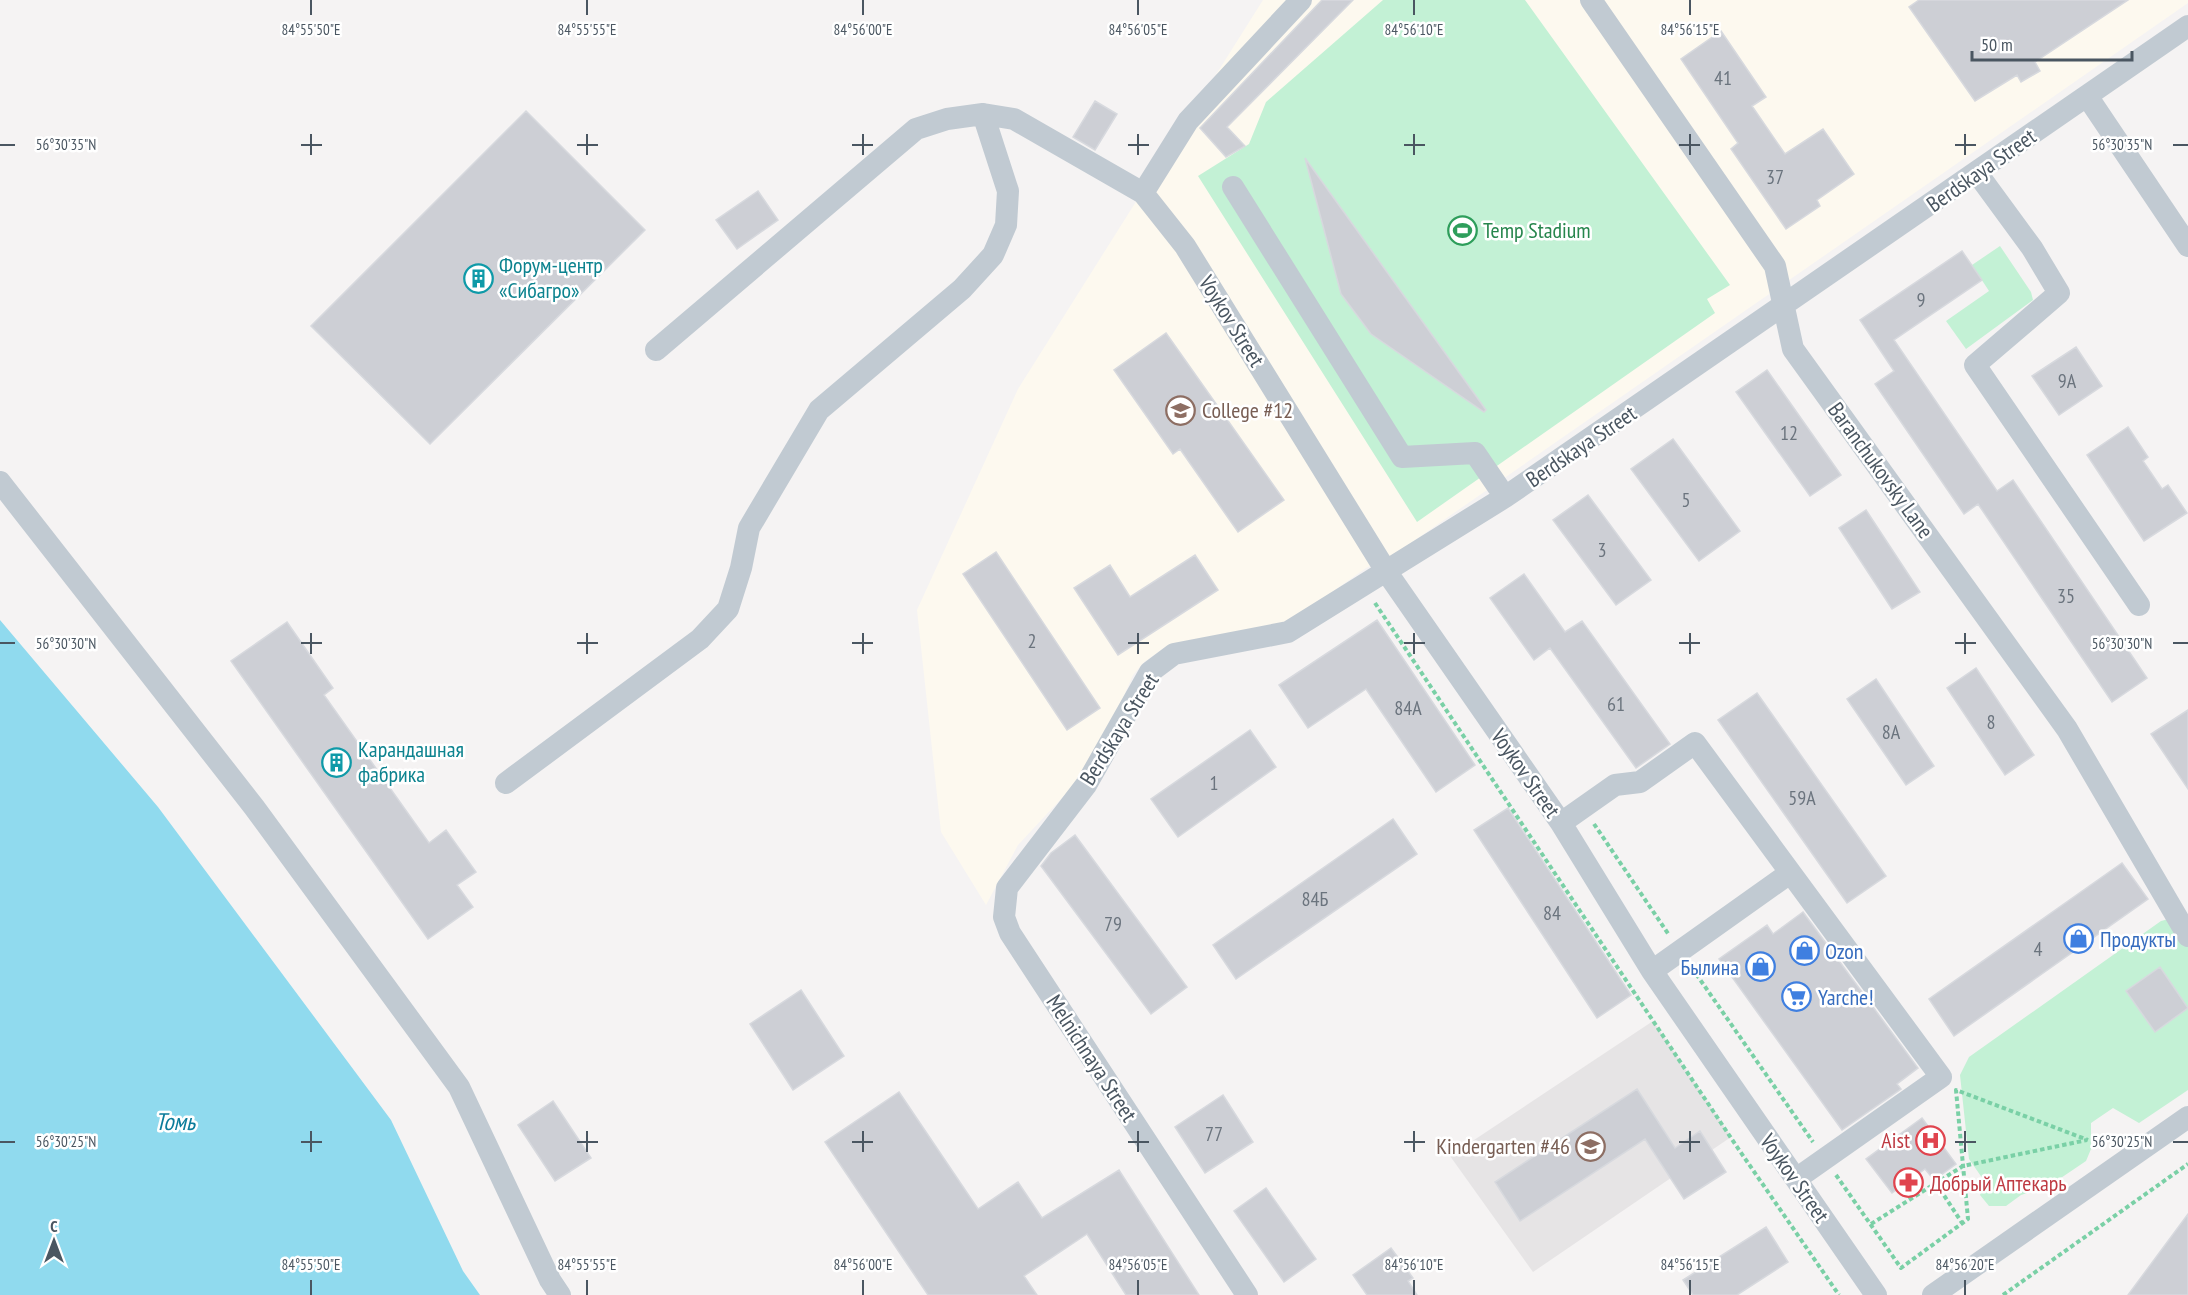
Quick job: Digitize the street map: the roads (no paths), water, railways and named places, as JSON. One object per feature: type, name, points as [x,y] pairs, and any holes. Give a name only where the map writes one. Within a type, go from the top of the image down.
[{"type":"street","points":[[656,350],[916,129],[947,119],[983,114],[1014,119],[1143,193],[1188,121],[1301,0]]},
{"type":"street","name":"Baranchukovsky Lane","points":[[1591,0],[1775,266],[1793,349],[2067,729],[2188,936]]},
{"type":"street","name":"Berdskaya Street","points":[[1014,875],[1086,785],[1150,672],[1174,654],[1288,632],[1362,584],[1386,572],[1505,497],[2188,26]]},
{"type":"street","points":[[2087,96],[2188,246]]},
{"type":"street","points":[[506,783],[707,632],[728,609],[741,568],[749,528],[819,410],[962,289],[993,255],[1006,225],[1008,191],[983,114]]},
{"type":"street","points":[[1977,173],[2032,248],[2059,292],[1975,365],[2139,605]]},
{"type":"street","points":[[1233,187],[1402,457],[1475,453],[1505,497]]},
{"type":"street","name":"Voykov Street","points":[[1143,193],[1185,246],[1386,572],[1560,823],[1652,971],[1876,1295]]},
{"type":"street","points":[[0,482],[247,798],[459,1086],[550,1280],[560,1295]]},
{"type":"street","points":[[1560,823],[1615,785],[1640,782],[1695,743],[1941,1077],[1796,1179]]},
{"type":"street","points":[[1652,971],[1790,873]]},
{"type":"street","name":"Melnichnaya Street","points":[[1014,875],[1007,888],[1004,902],[1004,917],[1010,933],[1246,1295]]},
{"type":"street","points":[[1933,1295],[2188,1117]]},
{"type":"water","name":"Томь","points":[[0,620],[158,807],[391,1120],[463,1271],[480,1295],[0,1295]]},
{"type":"place","name":"Temp Stadium","points":[[1462,230]]},
{"type":"place","name":"Форум-центр «Сибагро»","points":[[478,278]]},
{"type":"place","name":"College #12","points":[[1181,410]]},
{"type":"place","name":"Карандашная фабрика","points":[[337,762]]},
{"type":"place","name":"Продукты","points":[[2079,939]]},
{"type":"place","name":"Ozon","points":[[1804,951]]},
{"type":"place","name":"Былина","points":[[1760,967]]},
{"type":"place","name":"Yarche!","points":[[1797,997]]},
{"type":"place","name":"Aist","points":[[1931,1140]]},
{"type":"place","name":"Kindergarten #46","points":[[1591,1146]]},
{"type":"place","name":"Добрый Аптекарь","points":[[1909,1183]]}]
